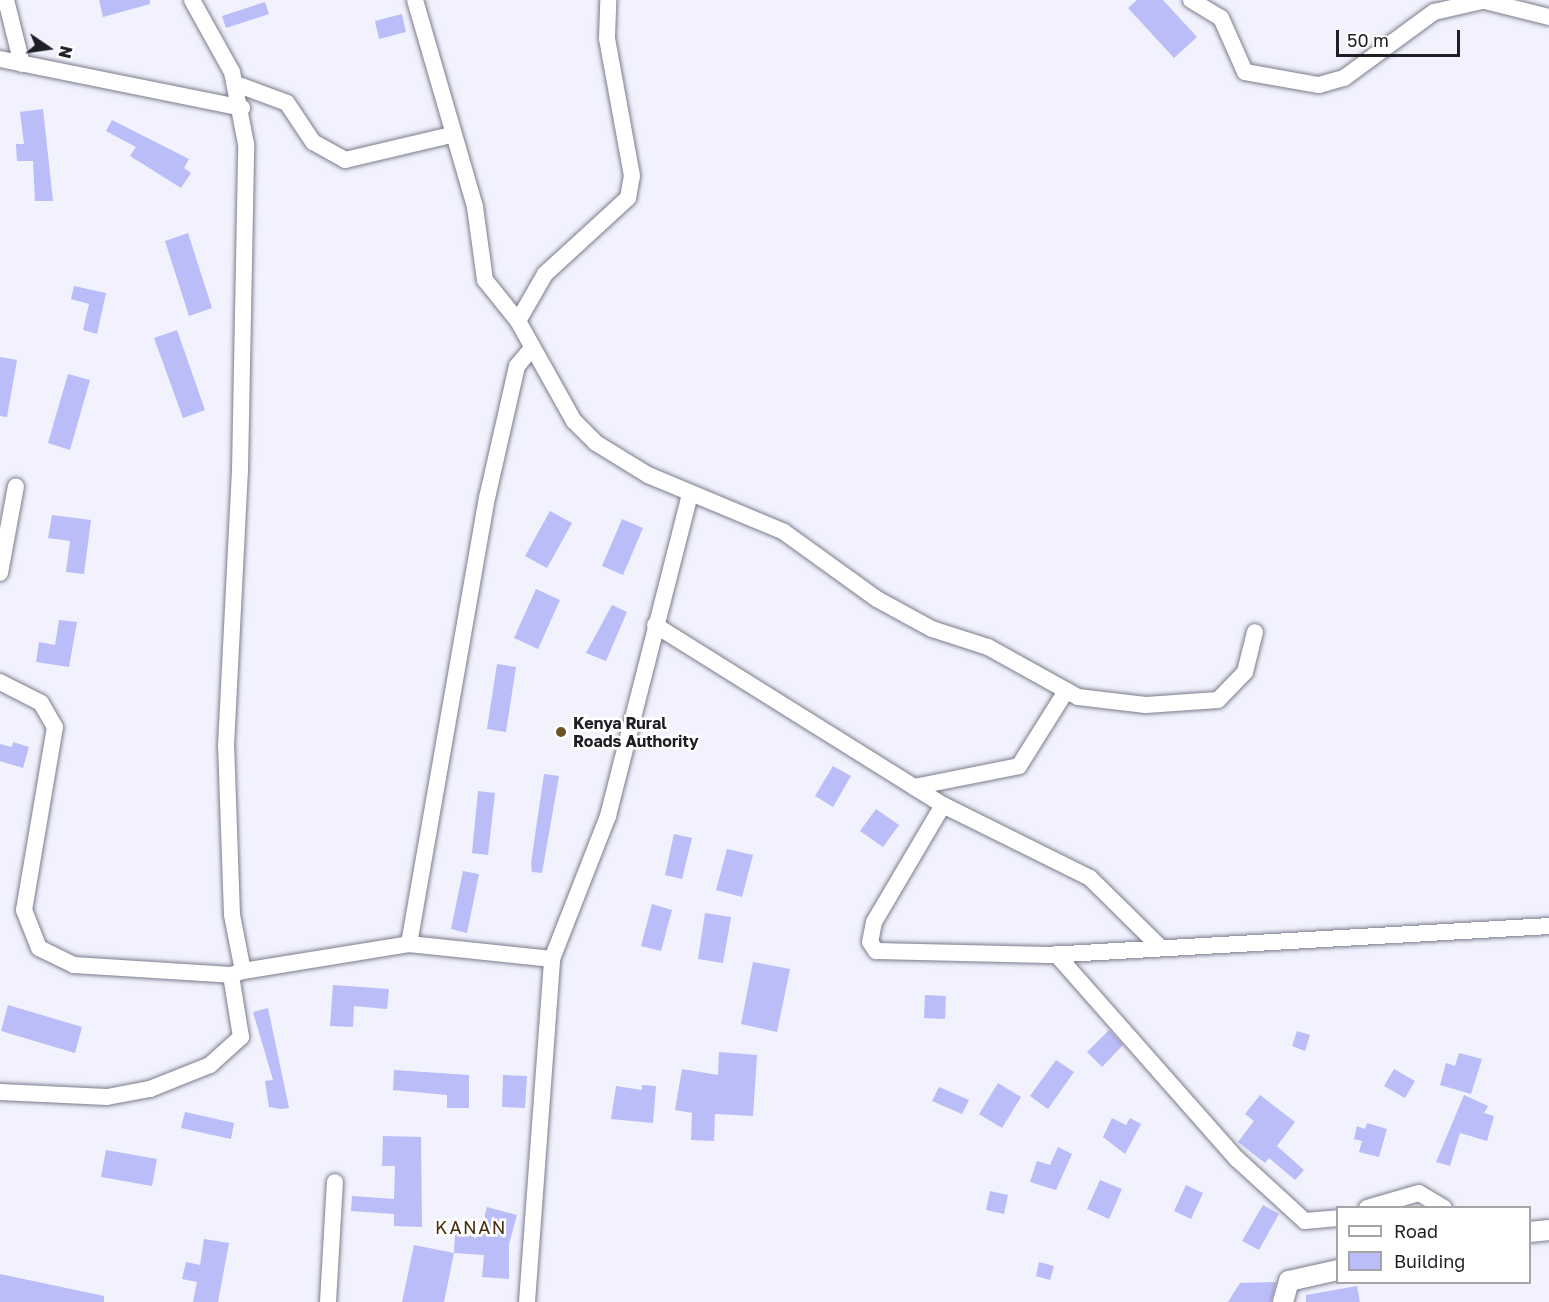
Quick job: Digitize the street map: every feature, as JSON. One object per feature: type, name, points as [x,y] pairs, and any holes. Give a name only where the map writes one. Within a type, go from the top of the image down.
[{"type":"street","points":[[6,0],[22,64]]},
{"type":"street","points":[[0,1092],[108,1097],[150,1089],[210,1065],[241,1037],[232,915],[226,746],[240,459],[246,144],[242,108],[236,84],[192,0]]},
{"type":"street","points":[[415,0],[451,135],[479,226],[485,280],[518,321],[584,432],[648,475],[784,532],[877,599],[932,629],[988,647],[1066,691],[1106,704],[1218,700],[1245,672],[1255,633]]},
{"type":"street","points":[[518,321],[545,274],[628,198],[632,176],[608,45],[608,0]]},
{"type":"street","points":[[1191,0],[1221,18],[1245,72],[1319,85],[1344,78],[1434,12],[1486,0],[1549,17]]},
{"type":"street","points":[[0,59],[242,108]]},
{"type":"street","points":[[236,84],[287,103],[313,142],[345,160],[451,135]]},
{"type":"street","points":[[409,944],[487,498],[517,366],[532,348]]},
{"type":"street","points":[[0,573],[16,486]]},
{"type":"street","points":[[528,1302],[552,959],[608,816],[690,494]]},
{"type":"street","points":[[655,626],[943,805],[1090,878],[1159,946]]},
{"type":"street","points":[[0,682],[41,703],[55,727],[24,910],[39,948],[74,965],[237,973],[409,944],[552,959]]},
{"type":"street","points":[[914,787],[1019,766],[1066,691]]},
{"type":"street","points":[[943,805],[874,922],[870,942],[876,951],[894,956],[1056,954],[1159,946],[1549,926]]},
{"type":"street","points":[[1056,954],[1237,1159],[1305,1221],[1336,1218]]},
{"type":"street","points":[[328,1302],[335,1182]]},
{"type":"street","points":[[1374,1206],[1419,1193],[1441,1206]]},
{"type":"street","points":[[1531,1232],[1549,1230]]},
{"type":"street","points":[[1283,1302],[1289,1281],[1336,1270]]},
{"type":"building","points":[[99,0],[150,0],[150,4],[103,17]]},
{"type":"building","points":[[1137,0],[1163,0],[1197,37],[1174,58],[1128,8]]},
{"type":"building","points":[[265,2],[269,14],[226,28],[222,16]]},
{"type":"building","points":[[402,14],[406,32],[379,39],[375,21]]},
{"type":"building","points":[[43,109],[53,201],[35,201],[33,161],[17,161],[16,144],[24,144],[20,112]]},
{"type":"building","points":[[112,120],[189,159],[184,168],[191,173],[181,188],[130,156],[136,147],[106,131]]},
{"type":"building","points":[[188,233],[212,308],[189,316],[165,241]]},
{"type":"building","points":[[74,286],[106,293],[97,334],[83,330],[89,304],[71,299]]},
{"type":"building","points":[[177,330],[205,410],[183,418],[154,338]]},
{"type":"building","points":[[0,357],[17,360],[7,417],[0,416]]},
{"type":"building","points":[[68,374],[90,380],[70,450],[48,443]]},
{"type":"building","points":[[550,511],[572,523],[547,568],[525,556]]},
{"type":"building","points":[[52,515],[91,520],[84,574],[66,572],[70,541],[48,538]]},
{"type":"building","points":[[622,519],[643,528],[623,575],[602,566]]},
{"type":"building","points":[[536,589],[560,600],[538,649],[514,638]]},
{"type":"building","points":[[612,605],[627,612],[606,661],[586,653]]},
{"type":"building","points":[[59,620],[77,622],[69,667],[36,662],[39,642],[55,645]]},
{"type":"building","points":[[497,664],[516,667],[506,732],[487,729]]},
{"type":"building","points":[[13,742],[29,747],[23,768],[0,761],[0,744],[12,747]]},
{"type":"building","points":[[833,766],[851,776],[833,807],[815,796]]},
{"type":"building","points":[[544,774],[559,776],[542,873],[532,872],[531,863]]},
{"type":"building","points":[[478,791],[495,793],[488,855],[472,853]]},
{"type":"building","points":[[876,809],[899,825],[883,847],[860,831]]},
{"type":"building","points":[[674,834],[692,838],[682,879],[665,875]]},
{"type":"building","points":[[727,849],[753,855],[742,897],[716,890]]},
{"type":"building","points":[[463,871],[479,874],[467,933],[451,929]]},
{"type":"building","points":[[652,904],[672,910],[661,951],[641,946]]},
{"type":"building","points":[[705,913],[731,917],[723,963],[698,959]]},
{"type":"building","points":[[753,962],[790,969],[777,1032],[741,1024]]},
{"type":"building","points":[[333,985],[389,989],[387,1009],[354,1006],[353,1027],[330,1026]]},
{"type":"building","points":[[925,995],[946,996],[945,1019],[924,1018]]},
{"type":"building","points":[[8,1005],[82,1027],[75,1053],[1,1031]]},
{"type":"building","points":[[268,1008],[289,1108],[269,1107],[265,1081],[273,1080],[253,1012]]},
{"type":"building","points":[[1109,1030],[1123,1045],[1102,1067],[1087,1052]]},
{"type":"building","points":[[1297,1031],[1310,1035],[1305,1051],[1292,1046]]},
{"type":"building","points":[[719,1052],[757,1055],[753,1116],[715,1114],[714,1141],[691,1140],[692,1113],[675,1110],[682,1069],[718,1075]]},
{"type":"building","points":[[1459,1053],[1482,1059],[1471,1094],[1440,1085],[1446,1063],[1455,1066]]},
{"type":"building","points":[[1056,1060],[1074,1072],[1048,1109],[1030,1096]]},
{"type":"building","points":[[1394,1069],[1415,1081],[1405,1098],[1384,1086]]},
{"type":"building","points":[[394,1070],[469,1075],[469,1108],[447,1108],[447,1095],[393,1090]]},
{"type":"building","points":[[503,1075],[527,1076],[525,1108],[502,1107]]},
{"type":"building","points":[[998,1083],[1021,1097],[1002,1128],[979,1114]]},
{"type":"building","points":[[642,1085],[656,1086],[653,1123],[611,1119],[616,1086],[642,1090]]},
{"type":"building","points":[[939,1087],[969,1100],[962,1114],[932,1101]]},
{"type":"building","points":[[1260,1095],[1295,1122],[1277,1146],[1304,1170],[1295,1180],[1269,1158],[1265,1163],[1238,1142],[1254,1121],[1245,1114]]},
{"type":"building","points":[[1464,1095],[1488,1106],[1484,1113],[1494,1116],[1487,1141],[1460,1133],[1450,1166],[1436,1162]]},
{"type":"building","points":[[185,1112],[234,1123],[231,1139],[181,1128]]},
{"type":"building","points":[[1112,1118],[1126,1125],[1130,1118],[1141,1124],[1125,1154],[1103,1137]]},
{"type":"building","points":[[1367,1123],[1387,1129],[1379,1157],[1359,1152],[1362,1141],[1354,1139],[1357,1126],[1365,1129]]},
{"type":"building","points":[[383,1136],[421,1137],[422,1227],[394,1226],[394,1214],[351,1211],[352,1196],[394,1199],[395,1166],[382,1166]]},
{"type":"building","points":[[1058,1147],[1072,1154],[1056,1190],[1030,1182],[1037,1161],[1050,1165]]},
{"type":"building","points":[[106,1150],[157,1159],[152,1186],[101,1177]]},
{"type":"building","points":[[1100,1180],[1122,1189],[1109,1219],[1087,1209]]},
{"type":"building","points":[[1186,1185],[1203,1193],[1191,1219],[1174,1211]]},
{"type":"building","points":[[990,1191],[1008,1195],[1004,1214],[986,1210]]},
{"type":"building","points":[[1263,1205],[1279,1214],[1259,1250],[1242,1241]]},
{"type":"building","points":[[487,1207],[517,1215],[509,1244],[509,1279],[482,1277],[484,1255],[454,1253],[455,1235],[479,1236]]},
{"type":"building","points":[[204,1239],[229,1243],[218,1302],[193,1302],[197,1282],[182,1279],[186,1262],[200,1265]]},
{"type":"building","points":[[414,1245],[454,1253],[444,1302],[402,1302]]},
{"type":"building","points":[[1039,1262],[1054,1266],[1050,1280],[1036,1276]]},
{"type":"building","points":[[0,1274],[104,1296],[104,1302],[0,1302]]},
{"type":"building","points":[[1276,1282],[1271,1302],[1228,1302],[1240,1283]]},
{"type":"building","points":[[1357,1286],[1360,1302],[1306,1302],[1306,1295]]},
{"type":"place","name":"Kenya Rural Roads Authority","points":[[561,732]]},
{"type":"district","name":"KANAN","points":[[471,1227]]}]
